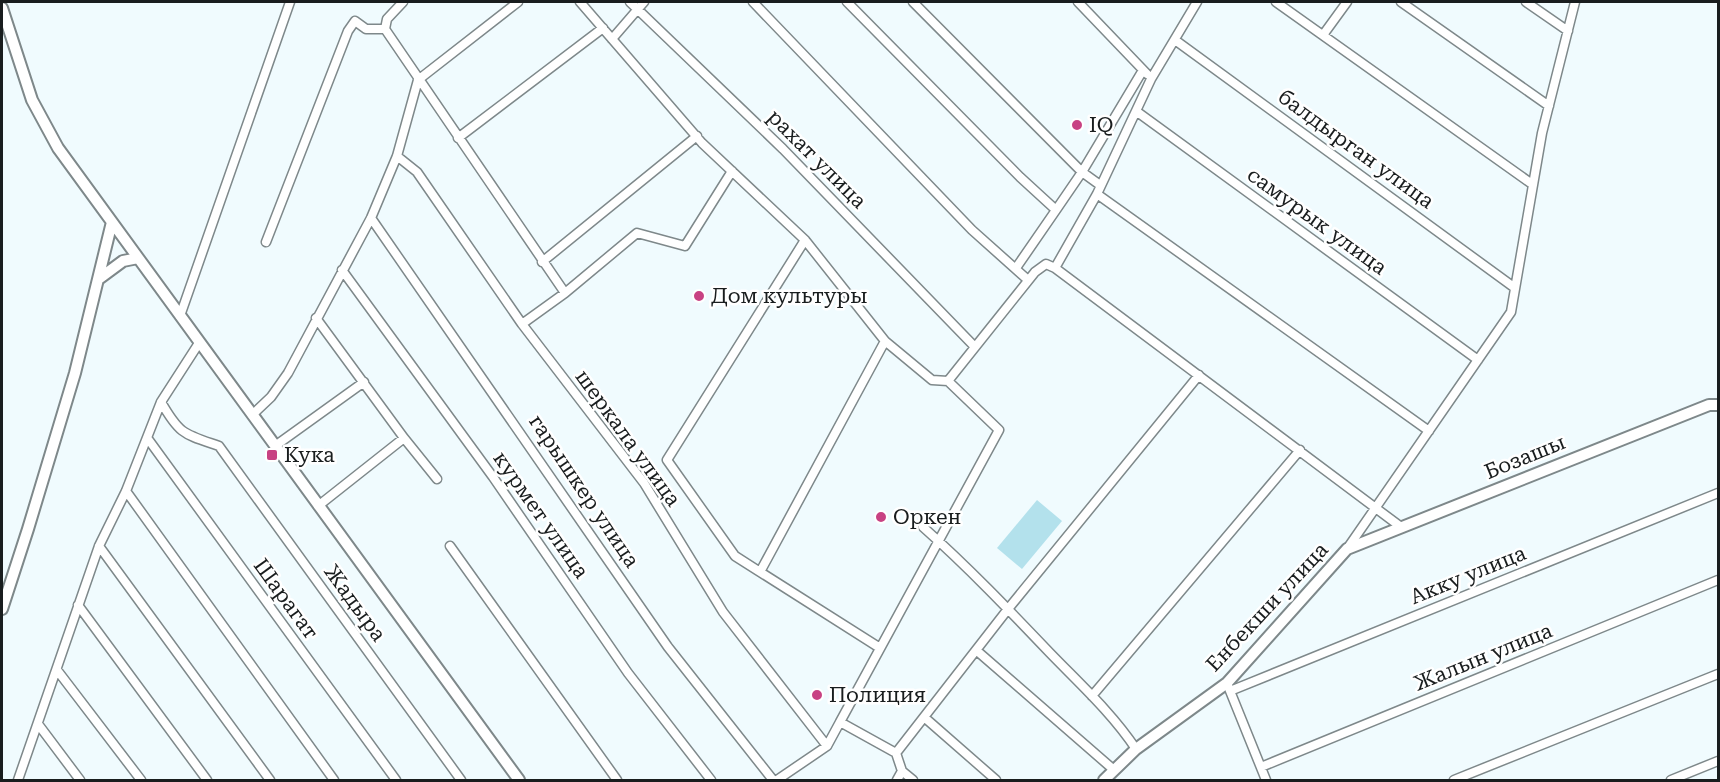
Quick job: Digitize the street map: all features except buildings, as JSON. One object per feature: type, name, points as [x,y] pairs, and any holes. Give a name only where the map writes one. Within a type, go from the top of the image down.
[{"type":"main road","points":[[2,8],[4,27],[32,100],[58,148],[519,780]]},
{"type":"main road","points":[[2,609],[28,529],[99,278],[112,222]]},
{"type":"main road","points":[[99,278],[123,261],[138,258]]},
{"type":"main road","name":"Бозашы","points":[[1347,549],[1708,405],[1719,405]]},
{"type":"main road","name":"Енбекши улица","points":[[1104,780],[1136,748],[1228,687],[1347,549]]},
{"type":"street","points":[[180,316],[290,2]]},
{"type":"street","points":[[403,2],[387,19],[385,29],[565,293]]},
{"type":"street","points":[[252,415],[271,397],[288,373],[371,218],[397,156],[418,80],[518,2]]},
{"type":"street","points":[[580,2],[697,136],[805,240],[885,340],[932,380],[948,381],[999,430],[827,746],[775,780]]},
{"type":"street","name":"рахат улица","points":[[630,2],[783,149],[974,346]]},
{"type":"street","points":[[612,39],[644,2]]},
{"type":"street","points":[[753,2],[972,230],[1028,280]]},
{"type":"street","points":[[847,2],[1020,177],[1056,210]]},
{"type":"street","points":[[912,2],[1098,189],[1428,431]]},
{"type":"street","points":[[1078,2],[1151,79]]},
{"type":"street","points":[[1055,268],[1098,189],[1151,79],[1197,2]]},
{"type":"street","points":[[1276,2],[1532,184]]},
{"type":"street","points":[[1323,35],[1347,2]]},
{"type":"street","points":[[1401,2],[1549,106]]},
{"type":"street","points":[[1526,2],[1568,31]]},
{"type":"street","points":[[1347,549],[1511,312],[1532,184],[1575,2]]},
{"type":"street","points":[[266,242],[348,31],[355,21],[366,29],[385,29]]},
{"type":"street","points":[[458,138],[603,28]]},
{"type":"street","name":"балдырган улица","points":[[1176,40],[1515,288]]},
{"type":"street","points":[[1016,268],[1082,172],[1143,70]]},
{"type":"street","name":"самурык улица","points":[[1136,111],[1478,360]]},
{"type":"street","points":[[542,262],[697,136]]},
{"type":"street","name":"шеркала улица","points":[[397,156],[417,172],[522,324],[644,483],[723,612],[827,746]]},
{"type":"street","points":[[522,324],[565,293],[637,233],[685,246],[732,171]]},
{"type":"street","name":"гарышкер улица","points":[[371,218],[668,647],[775,780]]},
{"type":"street","points":[[805,240],[667,460],[735,556],[880,648]]},
{"type":"street","points":[[948,381],[1028,280],[1046,264],[1055,268],[1401,527]]},
{"type":"street","name":"курмет улица","points":[[342,270],[493,477],[628,673],[711,780]]},
{"type":"street","points":[[316,318],[437,479]]},
{"type":"street","points":[[760,572],[885,340]]},
{"type":"street","points":[[20,779],[99,546],[126,491],[161,402],[199,343]]},
{"type":"street","points":[[896,753],[1008,609],[1199,375]]},
{"type":"street","points":[[275,447],[364,382]]},
{"type":"street","name":"Жадыра","points":[[161,402],[173,423],[183,434],[219,446],[461,780]]},
{"type":"street","points":[[318,506],[404,438]]},
{"type":"street","name":"Шарагат","points":[[148,439],[396,780]]},
{"type":"street","points":[[1092,696],[1300,450]]},
{"type":"street","points":[[126,491],[334,780]]},
{"type":"street","name":"Акку улица","points":[[1228,687],[1719,493]]},
{"type":"street","points":[[923,527],[1008,609],[1092,696],[1120,726],[1136,748]]},
{"type":"street","points":[[99,546],[270,780]]},
{"type":"street","points":[[450,546],[617,780]]},
{"type":"street","name":"Жалын улица","points":[[1261,767],[1719,580]]},
{"type":"street","points":[[78,605],[207,780]]},
{"type":"street","points":[[976,650],[1114,770]]},
{"type":"street","points":[[57,670],[141,780]]},
{"type":"street","points":[[1454,780],[1719,674]]},
{"type":"street","points":[[1228,687],[1266,780]]},
{"type":"street","points":[[924,717],[996,780]]},
{"type":"street","points":[[840,722],[896,753],[902,771],[913,780]]},
{"type":"street","points":[[38,724],[80,780]]},
{"type":"street","points":[[1671,780],[1719,761]]},
{"type":"street","points":[[897,780],[902,771]]},
{"type":"shaded area","points":[[1037,500],[1062,521],[1022,569],[997,548]]},
{"type":"place","name":"IQ","points":[[1077,125]]},
{"type":"place","name":"Дом культуры","points":[[699,296]]},
{"type":"place","name":"Кука","points":[[272,455]]},
{"type":"place","name":"Оркен","points":[[881,517]]},
{"type":"place","name":"Полиция","points":[[817,695]]}]
